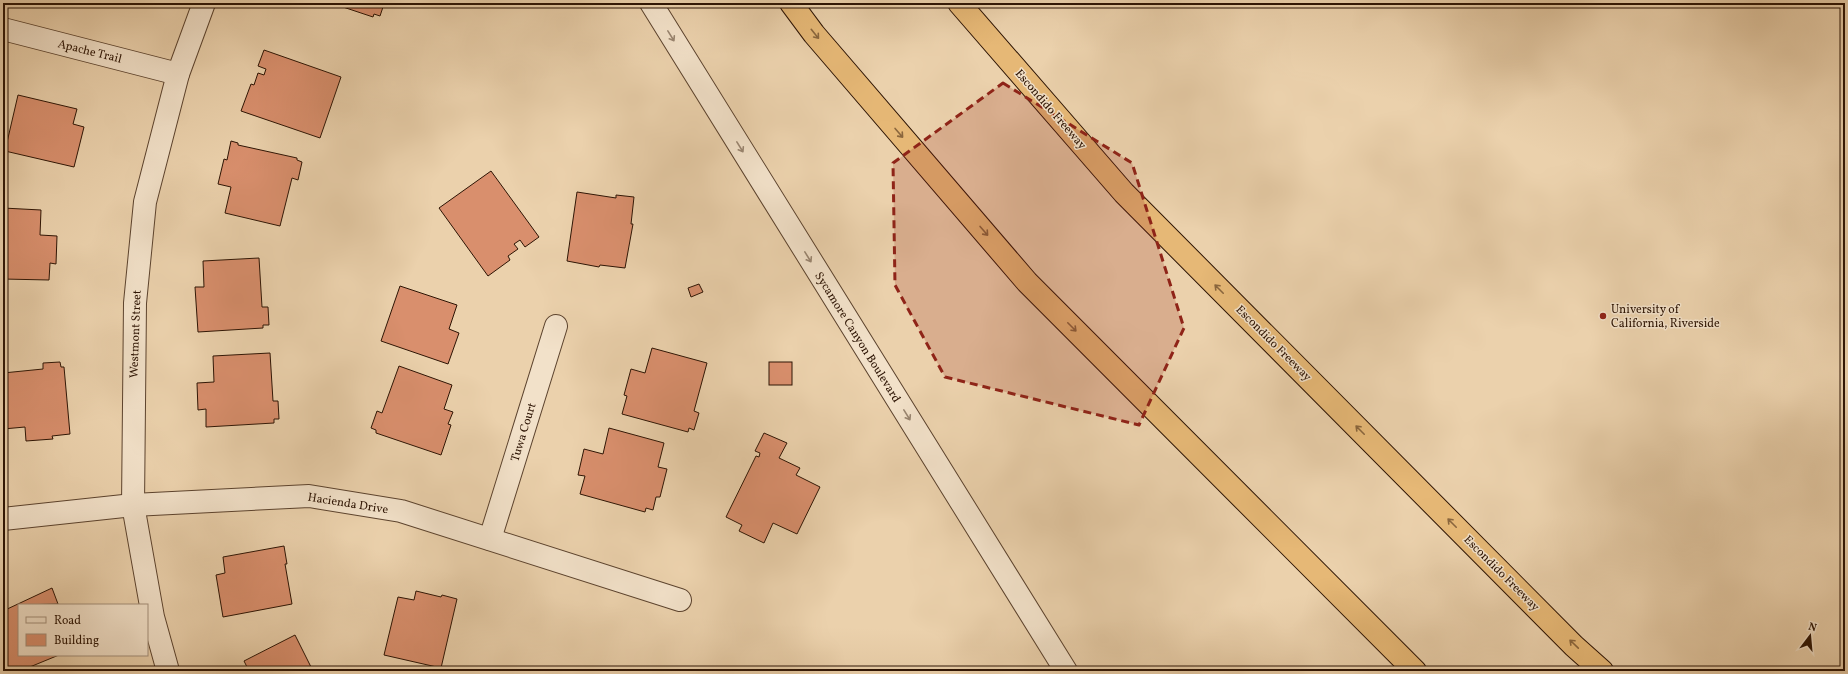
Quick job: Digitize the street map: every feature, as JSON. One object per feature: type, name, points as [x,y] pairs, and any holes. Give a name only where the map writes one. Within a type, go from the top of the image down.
[{"type":"highway","points":[[791,3],[814,34],[1027,282],[1415,671]]},
{"type":"highway","name":"Escondido Freeway","points":[[959,3],[1124,192],[1569,640],[1602,671]]},
{"type":"street","name":"Westmont Street","points":[[168,671],[153,617],[132,505],[135,303],[145,202],[178,74],[204,3]]},
{"type":"street","name":"Sycamore Canyon Boulevard","points":[[651,3],[1066,671]]},
{"type":"street","name":"Apache Trail","points":[[3,29],[178,74]]},
{"type":"street","name":"Tuwa Court","points":[[490,540],[556,326]]},
{"type":"street","name":"Hacienda Drive","points":[[3,519],[132,505],[309,496],[401,511],[680,600]]},
{"type":"highlighted area","points":[[1003,83],[1132,163],[1184,328],[1139,425],[945,377],[895,285],[893,163]]},
{"type":"building","points":[[331,3],[388,3],[387,5],[384,4],[380,16],[374,14],[373,17]]},
{"type":"building","points":[[264,50],[341,77],[320,138],[241,111],[251,84],[254,85],[258,73],[264,75],[266,69],[258,66]]},
{"type":"building","points":[[18,95],[77,109],[73,124],[84,127],[74,167],[5,151]]},
{"type":"building","points":[[231,141],[238,143],[238,145],[297,158],[297,160],[302,162],[298,180],[292,178],[280,226],[225,213],[231,187],[218,184],[224,159],[227,160]]},
{"type":"building","points":[[491,171],[539,237],[525,247],[520,240],[514,244],[518,249],[508,256],[510,260],[488,276],[439,208]]},
{"type":"building","points":[[577,192],[616,198],[616,195],[634,197],[631,224],[633,224],[625,268],[600,265],[599,267],[567,261]]},
{"type":"building","points":[[3,208],[41,210],[40,235],[57,236],[56,264],[50,263],[49,280],[3,279]]},
{"type":"building","points":[[259,258],[262,307],[268,307],[269,325],[263,325],[263,328],[198,332],[195,287],[204,287],[203,261]]},
{"type":"building","points":[[699,284],[703,292],[691,297],[688,288]]},
{"type":"building","points":[[400,286],[457,305],[449,329],[459,333],[448,364],[381,341]]},
{"type":"building","points":[[652,348],[707,363],[694,411],[699,413],[694,430],[689,428],[688,432],[622,414],[627,396],[624,395],[631,369],[645,373]]},
{"type":"building","points":[[270,353],[273,401],[278,401],[279,419],[274,419],[274,423],[206,427],[206,409],[198,410],[197,383],[214,382],[213,356]]},
{"type":"building","points":[[60,362],[61,367],[64,367],[70,434],[52,436],[53,439],[26,441],[25,427],[3,429],[3,373],[43,369],[43,363]]},
{"type":"building","points":[[769,362],[792,362],[792,385],[769,385]]},
{"type":"building","points":[[399,366],[452,385],[444,409],[453,412],[448,424],[451,425],[441,455],[376,433],[376,430],[371,428],[377,411],[382,413]]},
{"type":"building","points":[[609,428],[664,443],[658,467],[667,469],[660,497],[656,497],[653,510],[646,508],[645,512],[580,494],[585,476],[578,475],[584,449],[603,454]]},
{"type":"building","points":[[764,433],[787,443],[779,458],[800,468],[796,475],[820,487],[797,534],[773,523],[764,543],[739,531],[742,525],[726,517],[756,456],[759,457],[760,453],[755,451]]},
{"type":"building","points":[[284,546],[287,564],[285,564],[292,604],[223,617],[216,575],[225,573],[223,557]]},
{"type":"building","points":[[52,588],[58,604],[18,604],[18,656],[57,656],[20,671],[3,671],[3,611]]},
{"type":"building","points":[[416,591],[457,599],[441,668],[384,655],[398,597],[414,600]]},
{"type":"building","points":[[295,635],[313,671],[254,671],[253,669],[249,671],[244,661]]},
{"type":"place","name":"University of California, Riverside","points":[[1603,316]]}]
